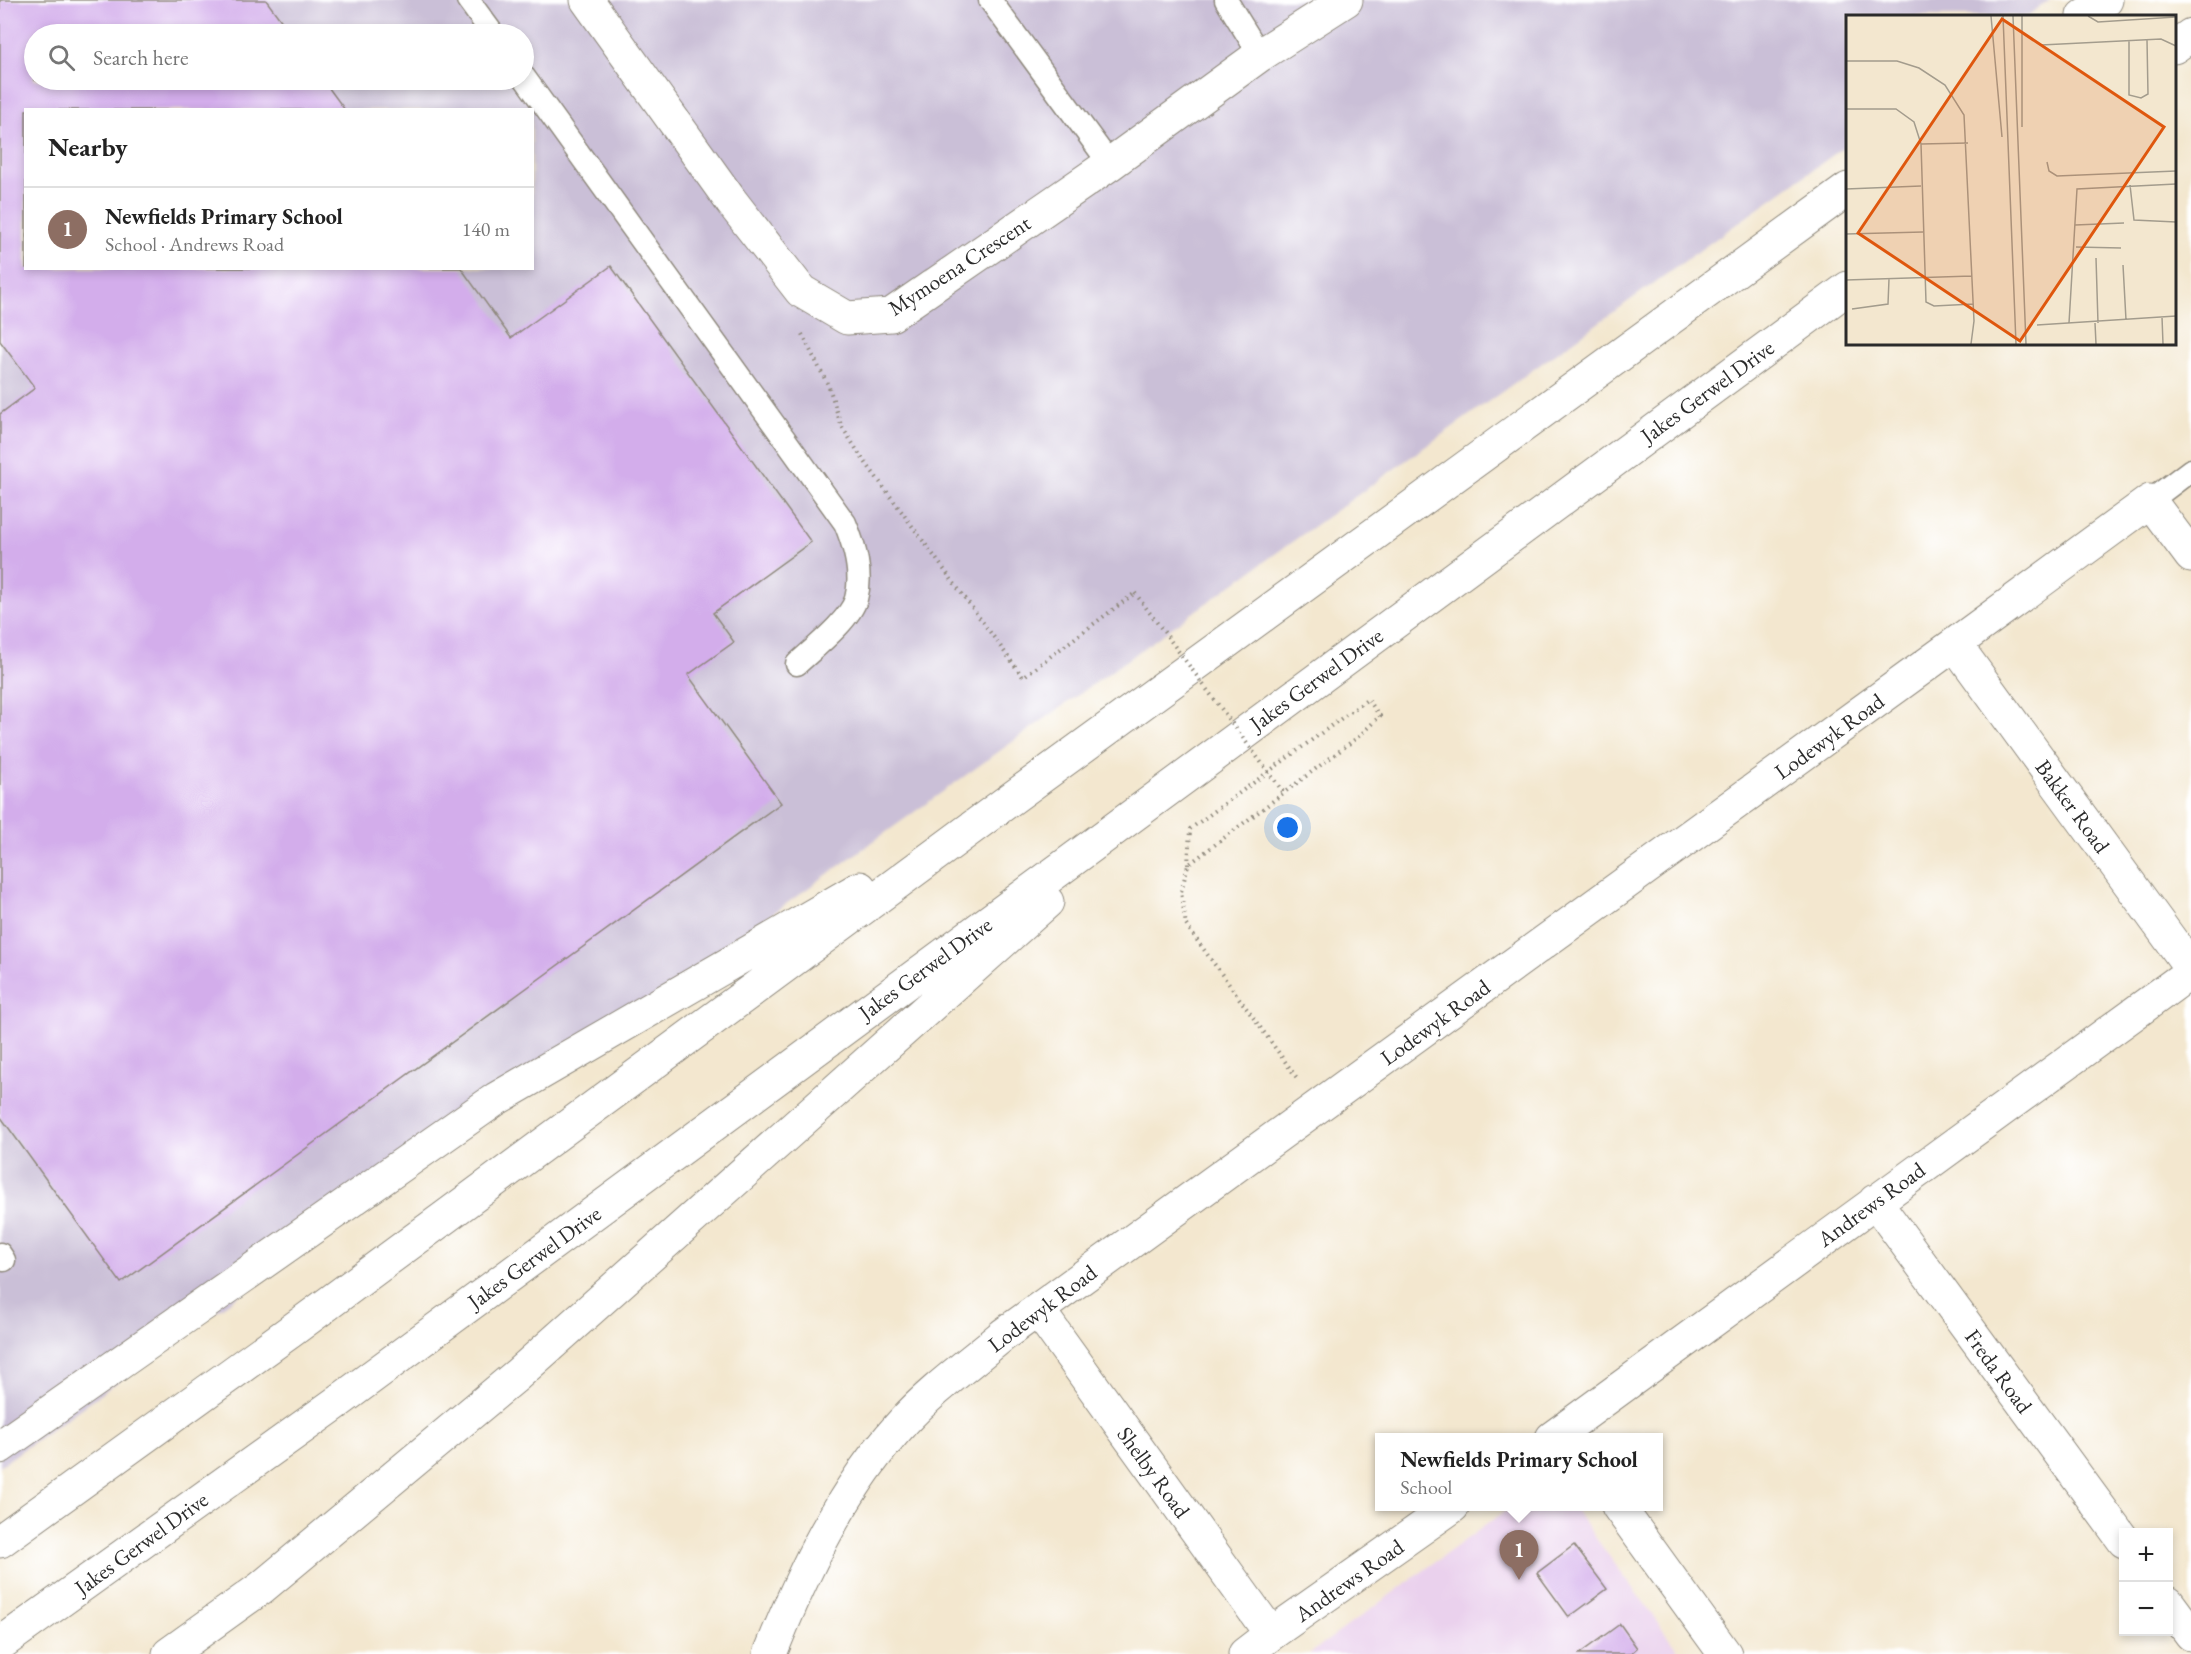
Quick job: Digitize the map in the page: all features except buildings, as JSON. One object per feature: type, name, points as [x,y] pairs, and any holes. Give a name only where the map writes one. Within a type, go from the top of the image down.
[{"type":"main road","name":"Mymoena Crescent","points":[[587,0],[731,201],[801,291],[847,318],[891,315],[1110,164],[1260,55],[1346,0]]},
{"type":"main road","points":[[2084,15],[2106,0]]},
{"type":"main road","points":[[2176,46],[2191,35]]},
{"type":"main road","points":[[0,1541],[291,1331],[1004,804],[1846,190]]},
{"type":"main road","name":"Jakes Gerwel Drive","points":[[0,1644],[335,1404],[1846,289]]},
{"type":"main road","points":[[2150,501],[2191,556]]},
{"type":"main road","name":"Lodewyk Road","points":[[770,1654],[806,1570],[866,1466],[913,1413],[954,1375],[1038,1310],[2150,501]]},
{"type":"main road","name":"Bakker Road","points":[[1955,644],[2191,970]]},
{"type":"main road","points":[[170,1654],[270,1580],[517,1375],[797,1123],[1210,758]]},
{"type":"main road","points":[[0,1447],[496,1099],[1004,804]]},
{"type":"main road","name":"Andrews Road","points":[[1563,1433],[2191,970]]},
{"type":"main road","name":"Freda Road","points":[[1875,1201],[2119,1534]]},
{"type":"main road","name":"Shelby Road","points":[[1038,1310],[1271,1634]]},
{"type":"main road","name":"Andrews Road","points":[[1245,1654],[1446,1511]]},
{"type":"main road","points":[[1622,1511],[1725,1654]]},
{"type":"main road","points":[[2173,1609],[2191,1634]]},
{"type":"lane","points":[[468,0],[486,24]]},
{"type":"lane","points":[[990,0],[1110,164]]},
{"type":"lane","points":[[1226,0],[1260,55]]},
{"type":"lane","points":[[533,90],[845,523],[854,544],[858,570],[856,601],[840,624],[797,664]]},
{"type":"lane","name":"Lodewyk Road","points":[[2150,501],[2191,470]]},
{"type":"path","points":[[801,333],[829,387],[841,425],[860,455],[1023,677],[1135,593],[1284,793]]},
{"type":"path","points":[[1188,865],[1358,737],[1380,716],[1368,699],[1191,830],[1188,865],[1181,892],[1186,925],[1318,1107]]},
{"type":"shaded area","points":[[0,0],[2050,0],[2028,15],[1846,15],[1846,146],[0,1466]]},
{"type":"shaded area","points":[[1505,1511],[1576,1511],[1681,1654],[1309,1654]]},
{"type":"place","name":"Newfields Primary School","points":[[1519,1580]]}]
